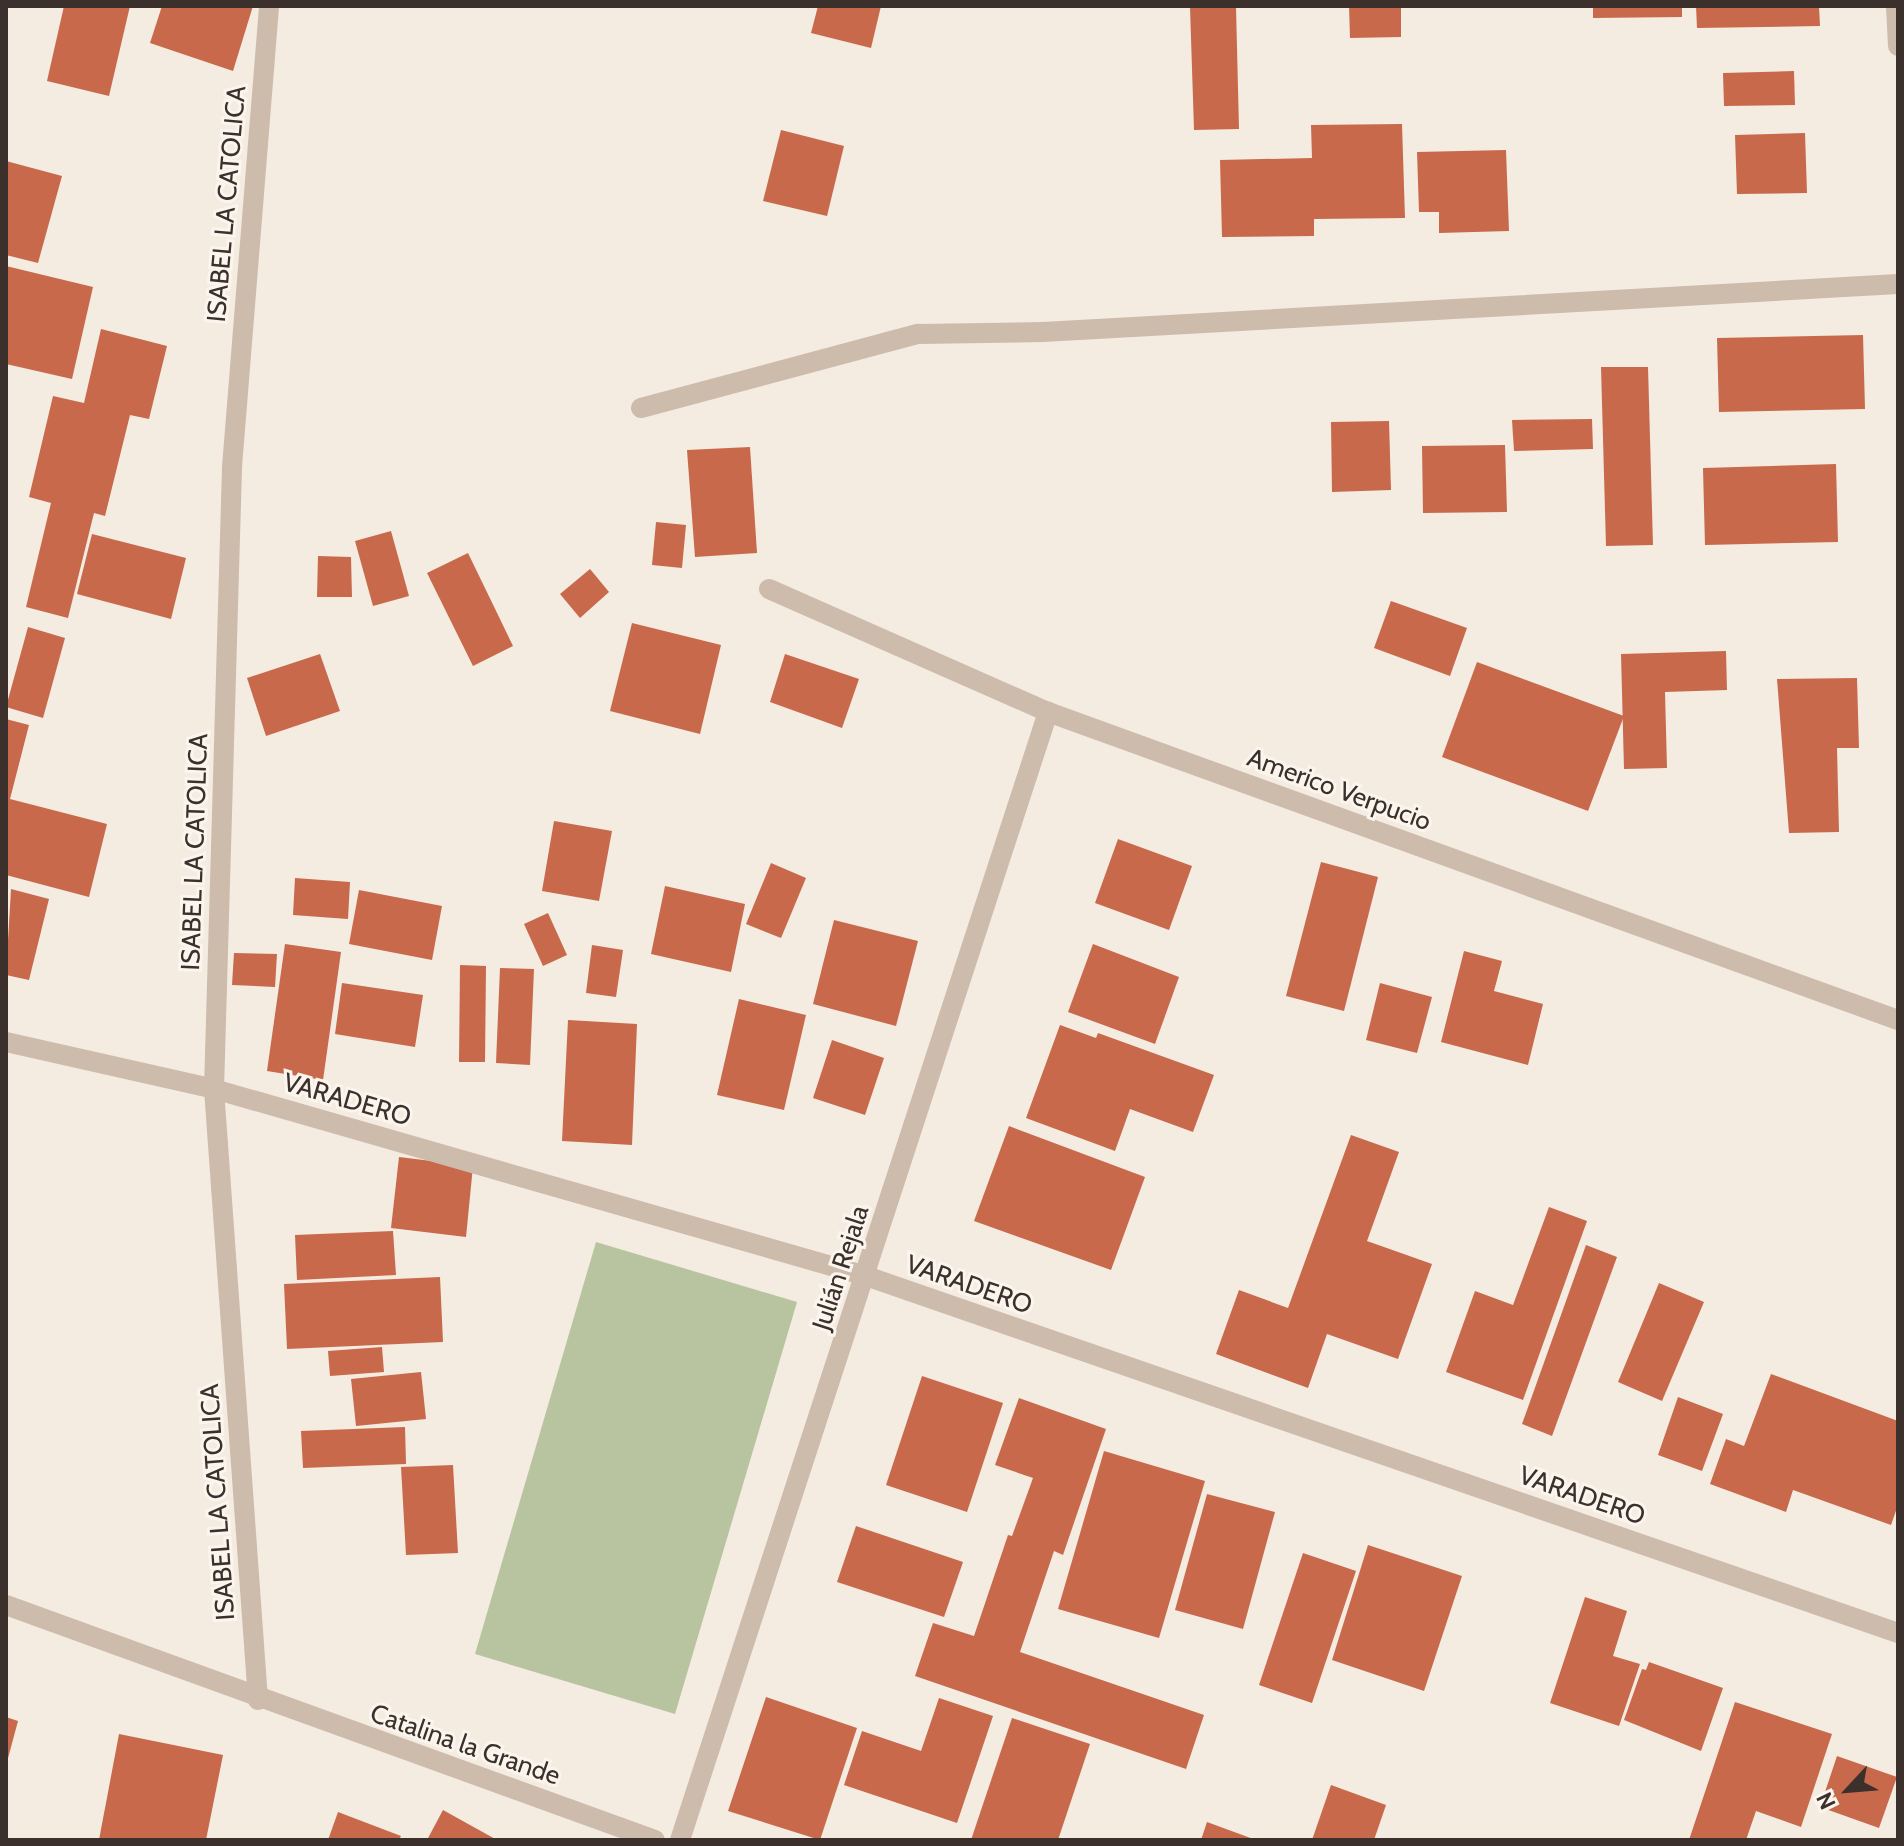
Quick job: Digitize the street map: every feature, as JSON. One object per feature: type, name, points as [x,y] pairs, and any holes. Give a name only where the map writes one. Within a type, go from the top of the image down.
[{"type":"street","name":"ISABEL LA CATOLICA","points":[[258,1700],[214,1089],[232,467],[269,6]]},
{"type":"street","points":[[1896,6],[1898,46]]},
{"type":"street","points":[[641,408],[918,334],[1043,332],[1898,284]]},
{"type":"street","name":"Americo Verpucio","points":[[769,589],[1048,712],[1898,1020]]},
{"type":"street","name":"Julián Rejala","points":[[680,1840],[1048,712]]},
{"type":"street","name":"VARADERO","points":[[6,1042],[214,1089],[866,1276],[1898,1633]]},
{"type":"street","name":"Catalina la Grande","points":[[6,1605],[258,1700],[655,1840]]},
{"type":"green space","points":[[596,1242],[797,1302],[675,1714],[475,1654]]},
{"type":"building","points":[[64,6],[130,6],[109,96],[47,81]]},
{"type":"building","points":[[162,6],[253,6],[233,71],[150,43]]},
{"type":"building","points":[[818,6],[881,6],[871,48],[811,33]]},
{"type":"building","points":[[1349,6],[1401,6],[1401,37],[1350,38]]},
{"type":"building","points":[[1593,6],[1682,6],[1682,17],[1593,18]]},
{"type":"building","points":[[1696,6],[1819,6],[1820,26],[1697,28]]},
{"type":"building","points":[[1190,7],[1236,7],[1239,129],[1194,130]]},
{"type":"building","points":[[1794,71],[1795,105],[1724,106],[1723,73]]},
{"type":"building","points":[[1402,124],[1405,218],[1314,219],[1314,236],[1222,237],[1220,160],[1312,158],[1311,125]]},
{"type":"building","points":[[781,130],[844,146],[827,216],[763,201]]},
{"type":"building","points":[[1805,133],[1807,193],[1737,194],[1735,135]]},
{"type":"building","points":[[1506,150],[1509,231],[1439,233],[1439,212],[1419,212],[1417,152]]},
{"type":"building","points":[[6,161],[62,176],[38,263],[6,255]]},
{"type":"building","points":[[6,266],[93,287],[72,379],[6,364]]},
{"type":"building","points":[[101,329],[167,346],[149,419],[130,415],[105,516],[94,513],[68,618],[26,607],[51,503],[29,497],[53,396],[84,403]]},
{"type":"building","points":[[1863,335],[1865,409],[1719,412],[1717,338]]},
{"type":"building","points":[[1601,367],[1648,367],[1653,545],[1606,546]]},
{"type":"building","points":[[1592,419],[1593,449],[1514,451],[1512,420]]},
{"type":"building","points":[[1389,421],[1391,490],[1332,492],[1331,422]]},
{"type":"building","points":[[1505,445],[1507,512],[1423,513],[1422,446]]},
{"type":"building","points":[[750,447],[757,553],[695,557],[687,450]]},
{"type":"building","points":[[1836,464],[1838,542],[1705,545],[1703,468]]},
{"type":"building","points":[[656,522],[686,525],[682,568],[652,565]]},
{"type":"building","points":[[391,531],[409,596],[373,606],[355,541]]},
{"type":"building","points":[[92,534],[186,558],[171,619],[77,594]]},
{"type":"building","points":[[468,553],[513,646],[473,666],[427,573]]},
{"type":"building","points":[[318,556],[351,557],[352,597],[317,597]]},
{"type":"building","points":[[590,569],[609,592],[580,618],[560,594]]},
{"type":"building","points":[[1391,601],[1467,628],[1450,676],[1374,648]]},
{"type":"building","points":[[632,623],[721,645],[700,734],[610,711]]},
{"type":"building","points":[[28,627],[65,638],[43,718],[6,707]]},
{"type":"building","points":[[1726,651],[1727,690],[1665,692],[1667,768],[1624,769],[1621,654]]},
{"type":"building","points":[[320,654],[340,711],[266,736],[247,678]]},
{"type":"building","points":[[785,654],[859,679],[842,728],[770,702]]},
{"type":"building","points":[[1477,662],[1624,716],[1588,811],[1442,757]]},
{"type":"building","points":[[1857,678],[1859,748],[1837,748],[1839,832],[1789,833],[1777,679]]},
{"type":"building","points":[[6,719],[29,725],[10,799],[107,824],[89,897],[6,875]]},
{"type":"building","points":[[554,821],[612,831],[599,901],[542,891]]},
{"type":"building","points":[[1118,839],[1192,866],[1169,930],[1095,903]]},
{"type":"building","points":[[1321,862],[1378,877],[1344,1011],[1286,996]]},
{"type":"building","points":[[771,863],[806,878],[781,938],[746,924]]},
{"type":"building","points":[[295,878],[350,882],[348,919],[293,915]]},
{"type":"building","points":[[665,886],[745,904],[731,972],[651,954]]},
{"type":"building","points":[[11,889],[49,899],[29,980],[6,975]]},
{"type":"building","points":[[359,890],[442,906],[432,960],[349,944]]},
{"type":"building","points":[[548,913],[567,955],[543,966],[524,924]]},
{"type":"building","points":[[834,920],[918,941],[896,1026],[813,1004]]},
{"type":"building","points":[[285,944],[341,952],[323,1080],[267,1071]]},
{"type":"building","points":[[1093,944],[1179,977],[1155,1044],[1068,1012]]},
{"type":"building","points":[[592,945],[623,950],[616,997],[586,993]]},
{"type":"building","points":[[1464,951],[1502,961],[1494,991],[1543,1004],[1528,1065],[1441,1042]]},
{"type":"building","points":[[234,953],[277,954],[275,987],[232,985]]},
{"type":"building","points":[[460,965],[486,966],[485,1062],[459,1062]]},
{"type":"building","points":[[500,968],[534,969],[530,1065],[496,1063]]},
{"type":"building","points":[[342,983],[423,995],[415,1047],[335,1034]]},
{"type":"building","points":[[1380,983],[1432,997],[1417,1053],[1366,1040]]},
{"type":"building","points":[[739,999],[806,1015],[784,1110],[717,1095]]},
{"type":"building","points":[[568,1020],[637,1024],[632,1145],[562,1141]]},
{"type":"building","points":[[1060,1025],[1096,1038],[1098,1033],[1214,1075],[1193,1132],[1130,1109],[1115,1151],[1026,1118]]},
{"type":"building","points":[[832,1040],[884,1058],[865,1115],[813,1098]]},
{"type":"building","points":[[1009,1126],[1145,1177],[1111,1270],[974,1221]]},
{"type":"building","points":[[1351,1135],[1399,1152],[1367,1241],[1432,1264],[1398,1359],[1327,1334],[1308,1388],[1216,1354],[1239,1290],[1288,1308]]},
{"type":"building","points":[[399,1157],[473,1166],[466,1237],[391,1228]]},
{"type":"building","points":[[1549,1207],[1587,1221],[1523,1400],[1446,1372],[1475,1291],[1513,1305]]},
{"type":"building","points":[[393,1231],[396,1275],[297,1280],[295,1235]]},
{"type":"building","points":[[1586,1245],[1617,1257],[1552,1436],[1522,1424]]},
{"type":"building","points":[[440,1277],[443,1342],[287,1349],[284,1284]]},
{"type":"building","points":[[1659,1283],[1704,1302],[1662,1401],[1618,1382]]},
{"type":"building","points":[[382,1347],[384,1372],[330,1376],[328,1351]]},
{"type":"building","points":[[421,1372],[426,1419],[356,1426],[351,1379]]},
{"type":"building","points":[[1771,1374],[1898,1421],[1898,1505],[1891,1525],[1793,1490],[1786,1512],[1710,1484],[1726,1439],[1744,1446]]},
{"type":"building","points":[[922,1376],[1003,1403],[967,1512],[886,1485]]},
{"type":"building","points":[[1678,1397],[1723,1414],[1702,1471],[1658,1455]]},
{"type":"building","points":[[1019,1398],[1106,1429],[1063,1555],[1054,1551],[1020,1652],[1204,1715],[1186,1769],[915,1676],[933,1623],[974,1636],[1008,1535],[1012,1536],[1033,1478],[995,1465]]},
{"type":"building","points":[[405,1427],[406,1464],[303,1468],[301,1431]]},
{"type":"building","points":[[1104,1451],[1205,1481],[1159,1638],[1058,1609]]},
{"type":"building","points":[[453,1465],[458,1553],[406,1555],[401,1467]]},
{"type":"building","points":[[1207,1494],[1275,1512],[1243,1629],[1175,1610]]},
{"type":"building","points":[[856,1526],[963,1562],[944,1617],[837,1582]]},
{"type":"building","points":[[1368,1545],[1462,1576],[1424,1691],[1332,1660]]},
{"type":"building","points":[[1303,1553],[1356,1571],[1312,1703],[1259,1685]]},
{"type":"building","points":[[1585,1597],[1627,1611],[1613,1656],[1640,1664],[1619,1726],[1550,1703]]},
{"type":"building","points":[[1649,1662],[1723,1688],[1701,1751],[1624,1720],[1642,1669],[1646,1670]]},
{"type":"building","points":[[766,1697],[857,1728],[820,1840],[728,1811]]},
{"type":"building","points":[[939,1698],[993,1716],[957,1823],[844,1785],[862,1731],[921,1751]]},
{"type":"building","points":[[1735,1702],[1832,1734],[1801,1827],[1756,1811],[1746,1840],[1689,1840]]},
{"type":"building","points":[[6,1717],[18,1721],[7,1762],[6,1762]]},
{"type":"building","points":[[1012,1718],[1090,1744],[1058,1840],[971,1840]]},
{"type":"building","points":[[119,1734],[223,1755],[206,1840],[99,1840]]},
{"type":"building","points":[[1837,1756],[1897,1777],[1879,1828],[1820,1807]]},
{"type":"building","points":[[1331,1785],[1386,1805],[1374,1840],[1312,1840]]},
{"type":"building","points":[[443,1810],[497,1840],[427,1840]]},
{"type":"building","points":[[338,1812],[401,1836],[399,1840],[328,1840]]},
{"type":"building","points":[[1207,1822],[1256,1840],[1201,1840]]}]
